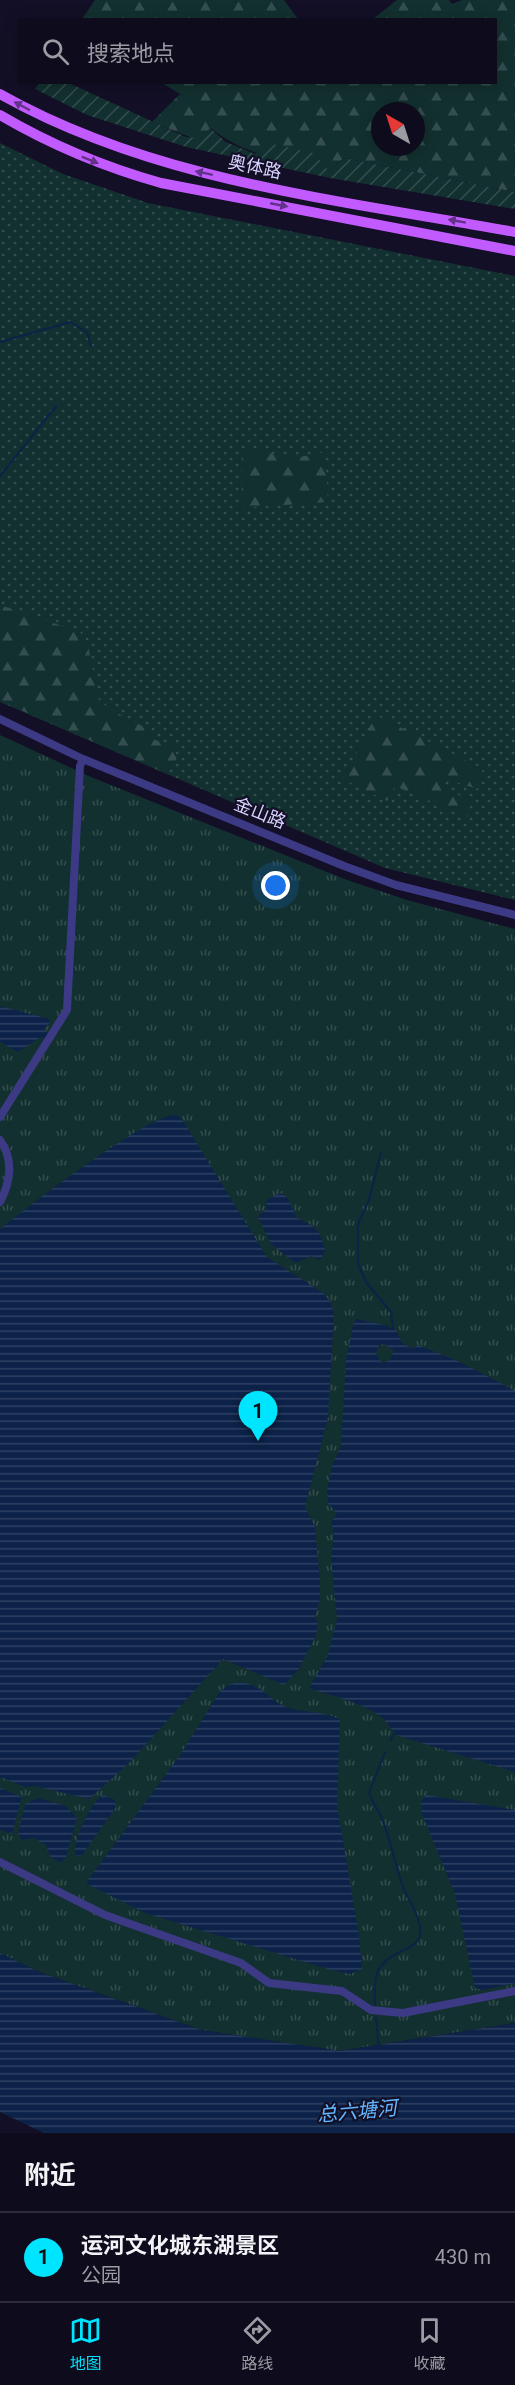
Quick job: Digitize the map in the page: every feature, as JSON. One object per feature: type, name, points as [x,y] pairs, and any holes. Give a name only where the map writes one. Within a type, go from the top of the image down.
[{"type":"main road","name":"奥体路","points":[[0,94],[93,139],[181,168],[515,232]]},
{"type":"main road","name":"奥体路","points":[[0,115],[85,158],[161,183],[515,251]]},
{"type":"street","name":"金山路","points":[[0,719],[83,759],[396,885],[515,915]]},
{"type":"street","points":[[0,1117],[68,1010],[80,766],[83,759]]},
{"type":"street","points":[[0,1140],[9,1157],[10,1173],[7,1189],[0,1202]]},
{"type":"street","points":[[0,1862],[105,1915],[241,1963],[269,1983],[342,1990],[371,2010],[404,2013],[515,1991]]},
{"type":"green space","points":[[95,0],[284,0],[297,18],[83,18]]},
{"type":"green space","points":[[397,0],[449,0],[452,4],[462,0],[515,0],[515,192],[344,158],[329,171],[252,151],[237,145],[211,128],[201,138],[195,139],[152,122],[180,94],[164,84],[497,84],[497,18],[374,18]]},
{"type":"green space","points":[[39,84],[71,84],[186,137],[201,138],[210,128],[226,142],[255,154],[268,143],[313,153],[329,171],[344,158],[515,192],[515,209],[330,178],[186,147],[87,115],[35,89]]},
{"type":"green space","points":[[0,143],[63,174],[148,203],[515,276],[515,900],[385,868],[0,702]]},
{"type":"green space","points":[[243,450],[300,457],[325,452],[328,502],[241,508]]},
{"type":"green space","points":[[0,605],[80,632],[87,641],[99,700],[110,709],[146,728],[155,740],[174,746],[177,758],[167,774],[0,701]]},
{"type":"green space","points":[[376,715],[483,769],[477,789],[444,778],[443,787],[472,802],[467,817],[395,786],[387,801],[343,779]]},
{"type":"green space","points":[[0,735],[91,777],[347,880],[407,900],[515,929],[515,2023],[340,2051],[201,2030],[37,1971],[0,1953]]},
{"type":"water","points":[[0,1006],[49,1019],[50,1023],[44,1028],[48,1034],[45,1038],[39,1038],[18,1052],[0,1042]]},
{"type":"water","points":[[172,1115],[178,1116],[183,1121],[267,1257],[323,1293],[330,1301],[334,1313],[328,1417],[305,1507],[315,1527],[320,1584],[320,1599],[315,1617],[318,1624],[316,1636],[298,1670],[284,1685],[223,1659],[129,1763],[89,1799],[34,1786],[25,1787],[0,1777],[0,1229],[100,1155],[142,1128]]},
{"type":"water","points":[[280,1193],[287,1197],[297,1218],[313,1226],[319,1233],[325,1251],[320,1260],[311,1256],[295,1263],[271,1244],[258,1217],[266,1209],[267,1200]]},
{"type":"water","points":[[357,1319],[388,1326],[397,1331],[400,1340],[407,1346],[413,1348],[418,1345],[460,1362],[515,1391],[515,1772],[399,1736],[394,1733],[388,1723],[369,1709],[309,1688],[327,1657],[337,1619],[331,1559],[334,1535],[331,1522],[337,1514],[328,1503],[327,1491],[332,1466],[341,1446],[346,1359],[354,1322]],"holes":[[[384,1344],[394,1351],[390,1360],[382,1363],[376,1353],[379,1345]]]},
{"type":"water","points":[[238,1682],[253,1685],[284,1706],[326,1714],[340,1720],[337,1805],[359,1936],[362,1969],[350,1974],[145,1913],[87,1884],[180,1755],[219,1693],[228,1685]]},
{"type":"water","points":[[0,1788],[22,1797],[12,1834],[0,1830]]},
{"type":"water","points":[[103,1795],[115,1800],[116,1807],[82,1855],[76,1856],[76,1842],[79,1833],[93,1806]]},
{"type":"water","points":[[426,1795],[515,1810],[515,1983],[483,1990],[475,1988],[455,1894],[422,1814],[421,1802]]},
{"type":"water","points":[[38,1798],[66,1806],[77,1818],[66,1857],[60,1863],[50,1856],[46,1845],[34,1838],[22,1840],[18,1834],[25,1804]]},
{"type":"water","name":"总六塘河","points":[[0,1953],[37,1971],[201,2030],[340,2051],[515,2023],[515,2133],[44,2133],[0,2112]]},
{"type":"waterway","points":[[0,342],[70,322],[87,332],[91,346]]},
{"type":"waterway","points":[[0,476],[57,405]]},
{"type":"waterway","points":[[381,1153],[369,1200],[358,1224],[358,1264],[366,1282],[391,1312],[393,1329]]},
{"type":"waterway","points":[[391,1740],[394,1733]]},
{"type":"waterway","points":[[375,2005],[378,1971],[387,1960],[414,1945],[420,1934],[418,1919],[402,1884],[383,1822],[369,1793],[385,1752]]},
{"type":"waterway","points":[[376,2018],[379,2048]]},
{"type":"place","name":"运河文化城东湖景区","points":[[258,1441]]}]
